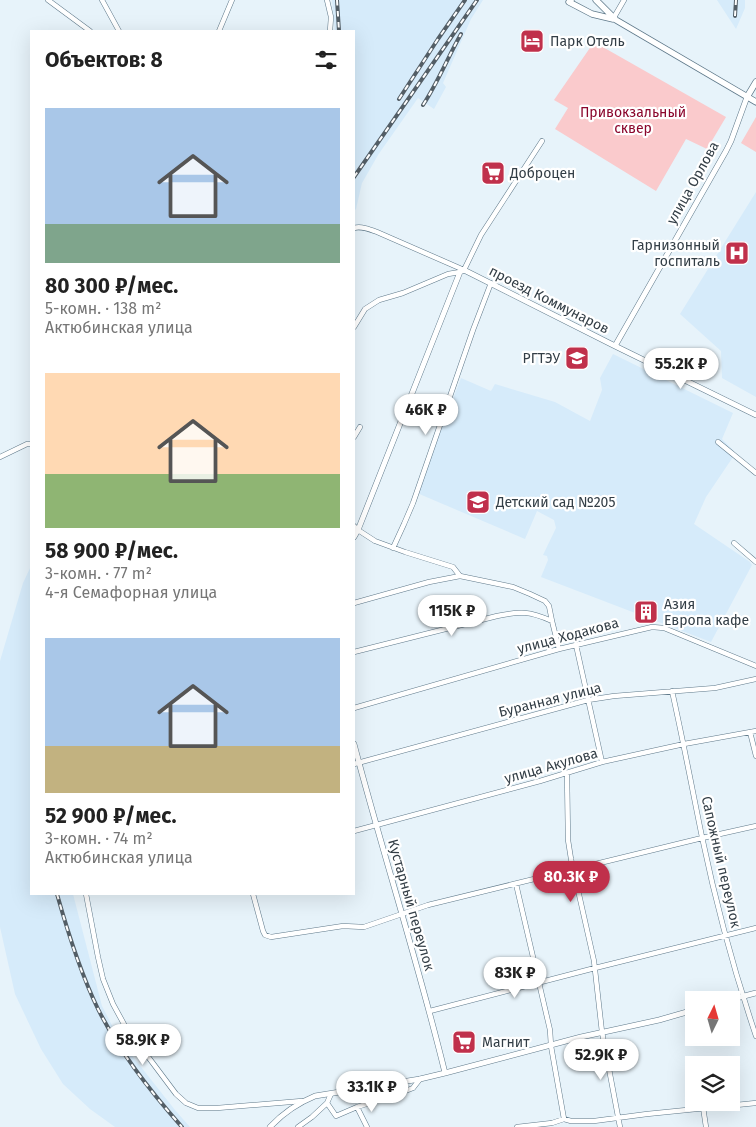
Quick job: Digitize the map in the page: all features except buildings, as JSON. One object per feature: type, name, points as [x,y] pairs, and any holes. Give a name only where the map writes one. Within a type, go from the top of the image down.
[{"type":"main road","points":[[571,0],[569,2],[592,14],[613,19],[756,102]]},
{"type":"main road","points":[[596,0],[613,19]]},
{"type":"main road","name":"улица Орлова","points":[[747,97],[756,82]]},
{"type":"street","points":[[48,0],[89,30]]},
{"type":"street","points":[[102,0],[117,30]]},
{"type":"street","points":[[219,30],[232,0]]},
{"type":"street","points":[[327,0],[331,17],[330,30]]},
{"type":"street","points":[[613,19],[624,0]]},
{"type":"street","name":"улица Орлова","points":[[615,346],[726,152],[747,97]]},
{"type":"street","points":[[460,576],[453,567],[392,548],[375,541],[356,528],[462,271],[481,235],[542,141]]},
{"type":"street","name":"проезд Коммунаров","points":[[355,228],[366,228],[376,232],[492,283],[756,415]]},
{"type":"street","points":[[355,324],[365,309],[379,300],[403,293],[448,274],[462,271]]},
{"type":"street","points":[[392,548],[412,503],[473,330],[492,283]]},
{"type":"street","points":[[355,435],[360,427]]},
{"type":"street","points":[[718,442],[756,473]]},
{"type":"street","points":[[0,456],[30,444]]},
{"type":"street","points":[[734,543],[756,562]]},
{"type":"street","points":[[355,603],[429,582],[460,576],[513,588],[545,601],[549,606],[559,649]]},
{"type":"street","points":[[355,652],[517,612],[536,614],[552,621]]},
{"type":"street","name":"улица Ходакова","points":[[355,708],[559,649],[652,627],[664,628],[756,666]]},
{"type":"street","points":[[576,645],[602,762]]},
{"type":"street","name":"Буранная улица","points":[[356,763],[588,700],[614,696],[715,688],[756,679]]},
{"type":"street","name":"Сапожный переулок","points":[[672,691],[702,838],[742,996],[756,1036]]},
{"type":"street","points":[[753,732],[756,756]]},
{"type":"street","name":"улица Акулова","points":[[355,831],[602,762],[684,744],[753,732]]},
{"type":"street","name":"Кустарный переулок","points":[[356,763],[430,1011],[445,1073]]},
{"type":"street","points":[[567,773],[568,840],[595,968],[602,1032],[620,1127]]},
{"type":"street","points":[[253,895],[263,931],[265,935],[271,937],[343,926],[364,927],[428,905],[756,826]]},
{"type":"street","points":[[516,884],[550,1030],[564,1119]]},
{"type":"street","points":[[86,895],[103,979],[113,1004],[125,1026],[176,1094],[186,1103],[198,1108],[302,1102]]},
{"type":"street","points":[[430,1011],[756,928]]},
{"type":"street","points":[[742,996],[756,993]]},
{"type":"street","points":[[270,1127],[289,1110],[315,1096],[420,1079],[685,1013]]},
{"type":"street","points":[[327,1103],[336,1116],[412,1088],[420,1079]]},
{"type":"street","points":[[298,1127],[327,1103],[331,1094]]},
{"type":"street","points":[[740,1104],[756,1103]]},
{"type":"street","points":[[357,1107],[367,1127]]},
{"type":"street","points":[[517,1127],[552,1123],[564,1119],[571,1121],[594,1121],[685,1109]]},
{"type":"street","points":[[704,1111],[706,1127]]},
{"type":"shaded area","points":[[332,0],[483,0],[471,19],[443,83],[446,87],[434,109],[418,98],[378,155],[362,183],[355,210],[355,30],[335,30]]},
{"type":"shaded area","points":[[717,0],[745,0],[745,8],[736,29]]},
{"type":"shaded area","name":"Гарнизонный госпиталь","points":[[756,192],[756,397],[722,378],[721,351],[680,314]]},
{"type":"shaded area","points":[[613,354],[733,413],[722,439],[734,451],[733,457],[706,497],[694,524],[752,565],[711,642],[541,577],[548,560],[547,556],[543,555],[556,528],[554,520],[537,511],[525,539],[417,493],[461,378],[491,391],[495,384],[555,402],[590,421],[602,390],[600,378]]},
{"type":"shaded area","points":[[30,568],[30,895],[73,895],[102,1006],[119,1039],[190,1127],[115,1127],[90,1109],[63,1084],[41,1049],[15,994],[0,927],[0,661],[23,583]]},
{"type":"green space","name":"Привокзальный сквер","points":[[594,42],[726,117],[707,149],[686,139],[656,191],[555,129],[568,108],[554,100]]},
{"type":"green space","points":[[756,117],[756,152],[741,143]]},
{"type":"railway","points":[[337,0],[339,30]]},
{"type":"railway","points":[[399,99],[465,0]]},
{"type":"railway","points":[[355,176],[477,0]]},
{"type":"railway","points":[[735,16],[736,0]]},
{"type":"railway","points":[[423,105],[461,34]]},
{"type":"railway","points":[[57,895],[80,967],[98,1009],[136,1071],[182,1127]]},
{"type":"place","name":"Парк Отель","points":[[532,41]]},
{"type":"place","name":"Доброцен","points":[[493,173]]},
{"type":"place","name":"Гарнизонный госпиталь","points":[[737,253]]},
{"type":"place","name":"РГТЭУ","points":[[577,358]]},
{"type":"place","name":"Детский сад №205","points":[[478,502]]},
{"type":"place","name":"Азия Европа кафе","points":[[646,612]]},
{"type":"place","name":"Магнит","points":[[464,1042]]}]
